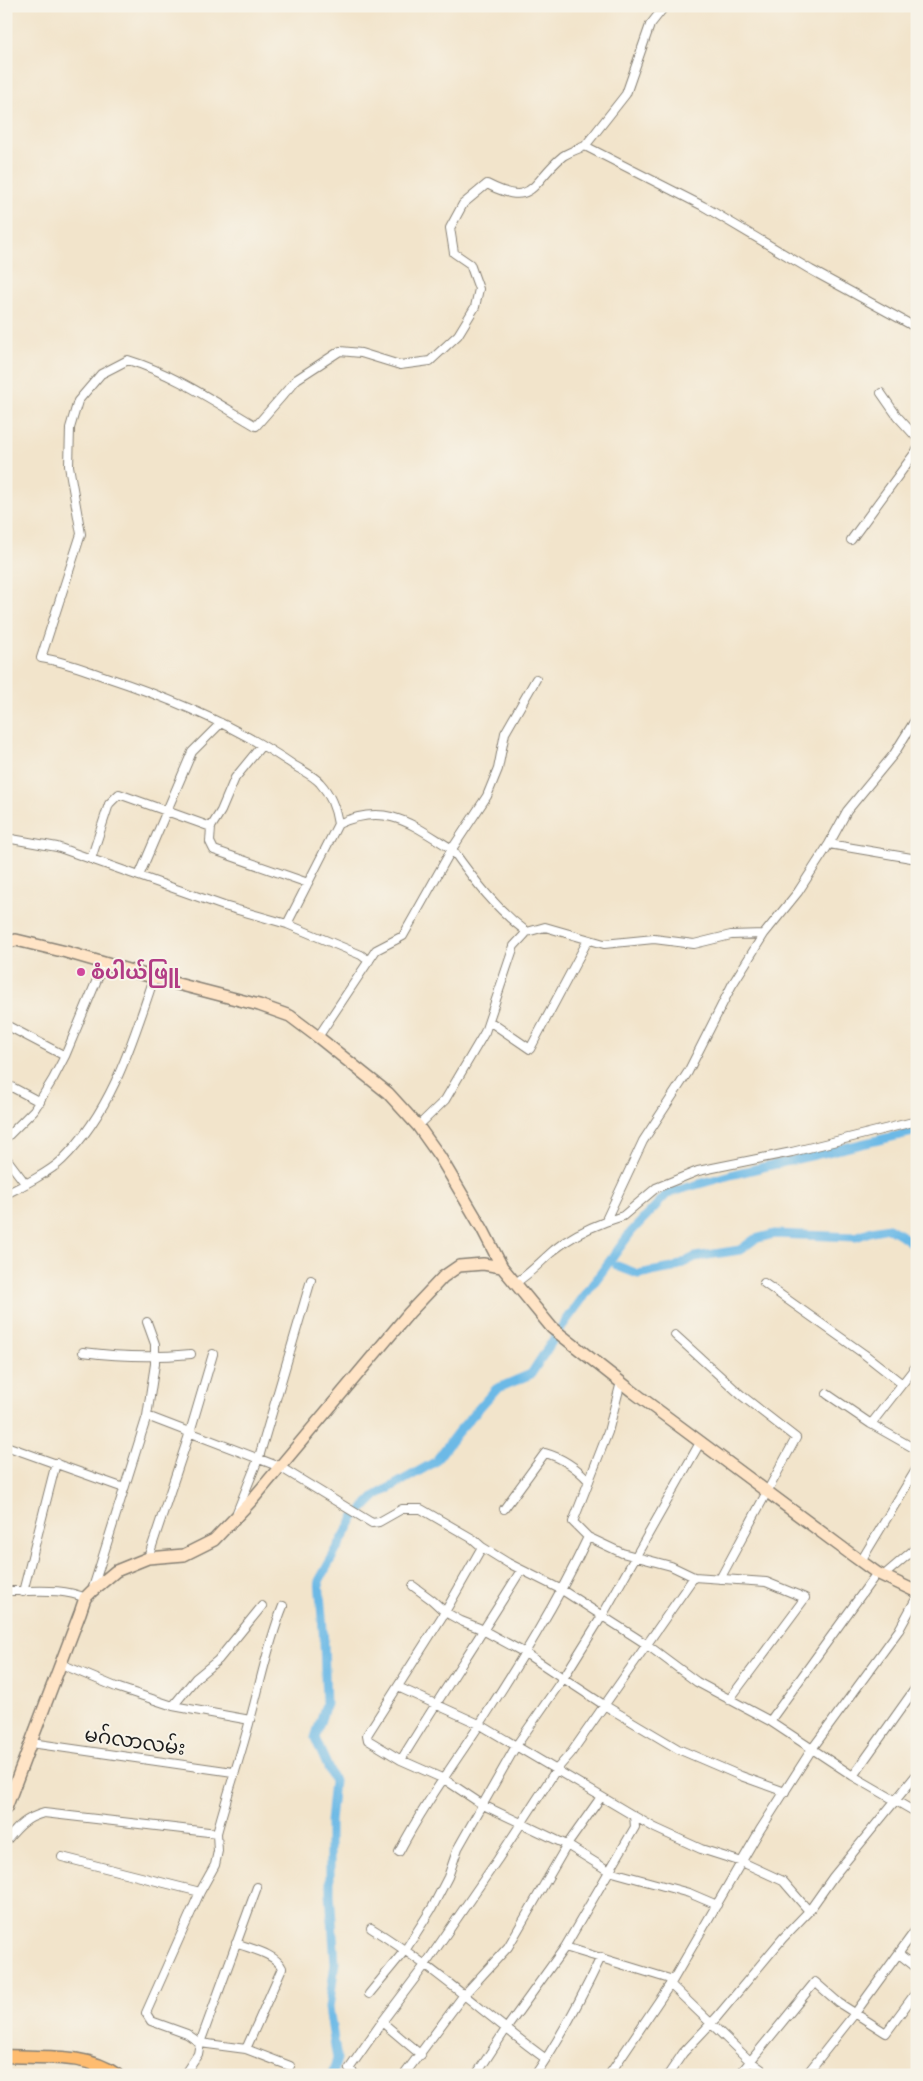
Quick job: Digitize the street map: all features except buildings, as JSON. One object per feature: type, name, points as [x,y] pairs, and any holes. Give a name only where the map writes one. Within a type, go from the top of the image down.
[{"type":"main road","points":[[6,2056],[83,2060],[112,2071],[117,2075]]},
{"type":"street","points":[[287,924],[338,824],[336,810],[319,783],[262,745],[221,722],[133,686],[60,660],[41,658],[81,534],[69,466],[70,428],[78,401],[101,374],[128,360],[149,366],[176,379],[256,426],[297,379],[340,351],[361,353],[400,365],[430,361],[458,335],[475,307],[479,289],[470,264],[454,253],[450,228],[463,204],[487,184],[506,194],[524,194],[540,181],[564,156],[585,146],[626,94],[650,25],[665,6]]},
{"type":"street","points":[[585,146],[703,206],[828,280],[917,328]]},
{"type":"street","points":[[881,393],[897,416],[917,438]]},
{"type":"street","points":[[851,540],[917,450]]},
{"type":"street","points":[[318,1037],[376,950],[403,936],[452,849],[487,796],[498,769],[506,733],[536,678]]},
{"type":"street","points":[[605,1222],[644,1140],[688,1072],[732,985],[764,934],[798,892],[829,844],[847,811],[894,754],[917,717]]},
{"type":"street","points":[[139,876],[192,752],[221,722]]},
{"type":"street","points":[[262,745],[235,778],[221,811],[211,827],[210,842],[214,850],[308,884]]},
{"type":"street","points":[[91,858],[109,804],[119,794],[211,827]]},
{"type":"street","points":[[338,824],[369,814],[386,815],[412,825],[452,849],[479,887],[510,919],[527,932]]},
{"type":"street","points":[[6,838],[57,847],[224,906],[287,924],[360,955],[369,961]]},
{"type":"street","points":[[829,844],[917,859]]},
{"type":"street","points":[[418,1126],[445,1100],[485,1032],[514,946],[527,932],[545,927],[604,944],[654,939],[694,944],[731,935],[764,934]]},
{"type":"street","points":[[6,942],[16,940],[259,1005],[290,1016],[388,1093],[418,1126],[483,1230],[502,1267],[552,1328],[621,1382],[861,1561],[880,1574],[917,1592]]},
{"type":"street","points":[[489,1021],[530,1049],[588,940]]},
{"type":"street","points":[[6,1138],[40,1102],[65,1056],[104,963]]},
{"type":"street","points":[[6,1194],[61,1162],[91,1126],[110,1096],[133,1041],[154,978]]},
{"type":"street","points":[[6,1025],[65,1056]]},
{"type":"street","points":[[6,1084],[40,1102]]},
{"type":"street","points":[[515,1283],[528,1275],[554,1250],[581,1231],[623,1216],[656,1188],[698,1172],[792,1152],[917,1121]]},
{"type":"street","points":[[6,1158],[26,1183]]},
{"type":"street","points":[[6,1591],[54,1591],[89,1595],[116,1571],[148,1558],[184,1555],[214,1540],[234,1521],[409,1312],[443,1278],[459,1266],[483,1264],[502,1267]]},
{"type":"street","points":[[234,1521],[259,1457],[311,1280]]},
{"type":"street","points":[[764,1283],[864,1354],[901,1383]]},
{"type":"street","points":[[6,1808],[60,1664],[89,1595],[147,1416],[155,1358],[155,1344],[147,1322]]},
{"type":"street","points":[[675,1334],[741,1395],[796,1438],[720,1579]]},
{"type":"street","points":[[83,1352],[120,1357],[155,1358],[190,1354]]},
{"type":"street","points":[[148,1558],[190,1432],[212,1354]]},
{"type":"street","points":[[871,1424],[901,1383],[916,1367]]},
{"type":"street","points":[[621,1382],[608,1432],[573,1522],[588,1536],[622,1553],[671,1566],[694,1578],[766,1582],[805,1598],[730,1700]]},
{"type":"street","points":[[827,1394],[871,1424],[917,1450]]},
{"type":"street","points":[[147,1416],[280,1466],[372,1523],[402,1509],[422,1509],[473,1538],[482,1547],[521,1570],[562,1590],[646,1644],[697,1682],[770,1721],[853,1776],[917,1813]]},
{"type":"street","points":[[369,1994],[406,1949],[432,1908],[448,1877],[458,1848],[516,1746],[564,1677],[602,1616],[701,1442]]},
{"type":"street","points":[[6,1446],[124,1488]]},
{"type":"street","points":[[504,1509],[545,1453],[560,1457],[579,1470],[589,1481]]},
{"type":"street","points":[[23,1592],[56,1463]]},
{"type":"street","points":[[861,1561],[917,1468]]},
{"type":"street","points":[[399,1852],[416,1819],[525,1653],[562,1590],[588,1536]]},
{"type":"street","points":[[482,1547],[444,1612],[367,1735],[368,1740],[401,1760],[444,1778],[484,1805],[567,1845],[609,1871],[689,1893],[717,1905]]},
{"type":"street","points":[[770,1721],[880,1574],[917,1547]]},
{"type":"street","points":[[401,1760],[521,1570]]},
{"type":"street","points":[[356,2075],[349,2069],[425,1965],[556,1770],[571,1753],[694,1578]]},
{"type":"street","points":[[413,1586],[444,1612],[525,1653],[678,1749],[784,1792]]},
{"type":"street","points":[[609,2075],[671,1982],[784,1792],[812,1749],[899,1630],[917,1597]]},
{"type":"street","points":[[173,1706],[196,1678],[223,1653],[262,1606]]},
{"type":"street","points":[[283,1606],[272,1634],[250,1720],[233,1772],[217,1833],[218,1851],[214,1865],[146,2013],[151,2020],[187,2034],[200,2043],[246,2049],[290,2066]]},
{"type":"street","points":[[60,1664],[173,1706],[250,1720]]},
{"type":"street","points":[[398,1686],[479,1724],[601,1798],[655,1828],[701,1849],[742,1862],[783,1881],[809,1911]]},
{"type":"street","points":[[853,1776],[917,1686]]},
{"type":"street","name":"မဂ်လာလမ်း","points":[[31,1743],[233,1772]]},
{"type":"street","points":[[668,2075],[683,2053],[761,1966],[783,1938],[809,1911],[833,1877],[917,1774]]},
{"type":"street","points":[[404,2075],[463,1996],[508,1947],[567,1845],[601,1798]]},
{"type":"street","points":[[6,1841],[22,1822],[32,1816],[44,1813],[217,1833]]},
{"type":"street","points":[[476,2075],[565,1947],[635,1827],[634,1816]]},
{"type":"street","points":[[62,1857],[200,1892]]},
{"type":"street","points":[[184,2075],[198,2054],[200,2043],[256,1886]]},
{"type":"street","points":[[371,1928],[406,1949],[506,2030],[546,2059]]},
{"type":"street","points":[[806,2075],[856,2012],[917,1928]]},
{"type":"street","points":[[236,1943],[270,1956],[279,1962],[282,1968],[246,2049]]},
{"type":"street","points":[[565,1947],[601,1957],[671,1982],[750,2061],[769,2075]]},
{"type":"street","points":[[899,1954],[917,1968]]},
{"type":"street","points":[[535,2075],[584,1993],[601,1957]]},
{"type":"street","points":[[738,2075],[815,1982],[839,2003],[856,2012],[886,2034],[917,1992]]},
{"type":"street","points":[[382,2022],[420,2055]]},
{"type":"waterway","points":[[560,1329],[631,1232],[668,1193],[734,1174],[917,1131]]},
{"type":"waterway","points":[[617,1266],[638,1274],[673,1268],[695,1257],[740,1250],[755,1239],[774,1234],[856,1237],[872,1231],[889,1228],[907,1239],[917,1250]]},
{"type":"waterway","points":[[332,2075],[337,2059],[329,2008],[335,1963],[330,1893],[330,1822],[334,1781],[315,1738],[326,1704],[324,1642],[319,1581],[354,1518],[377,1495],[435,1462],[457,1433],[496,1389],[531,1374],[555,1337]]},
{"type":"place","name":"စံပါယ်ဖြူ","points":[[81,972]]}]
